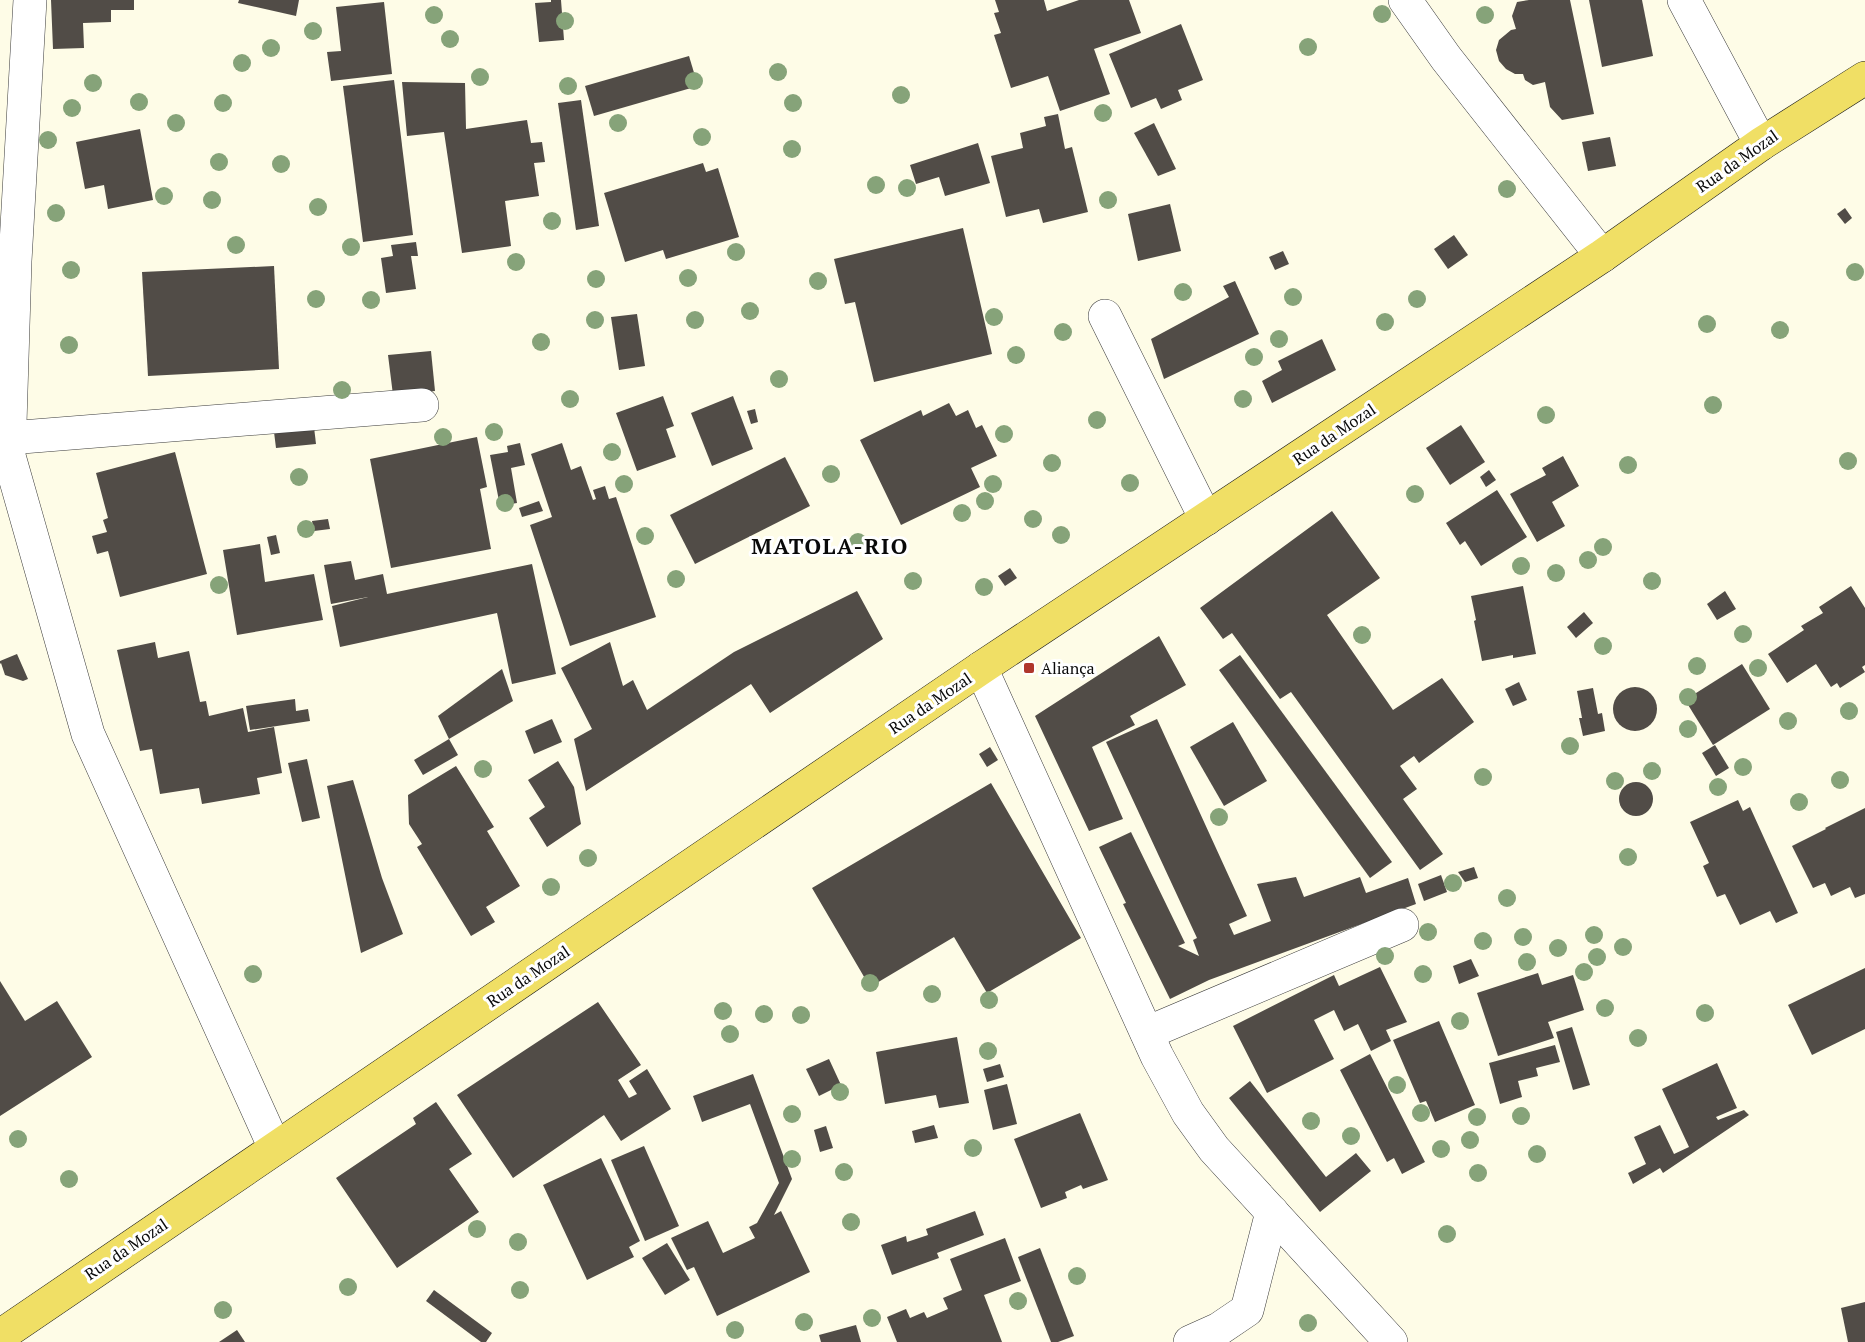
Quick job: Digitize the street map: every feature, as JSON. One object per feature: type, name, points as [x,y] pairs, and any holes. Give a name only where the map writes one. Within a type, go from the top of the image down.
[{"type":"main road","name":"Rua da Mozal","points":[[0,1336],[981,668],[1602,256],[1761,144],[1865,78]]},
{"type":"street","points":[[30,0],[6,450],[88,734],[274,1148]]},
{"type":"street","points":[[1405,0],[1446,58],[1602,256]]},
{"type":"street","points":[[1684,0],[1761,144]]},
{"type":"street","points":[[1105,316],[1206,519]]},
{"type":"street","points":[[6,450],[422,405]]},
{"type":"street","points":[[981,668],[1147,1033],[1188,1113],[1214,1149],[1391,1342]]},
{"type":"street","points":[[1147,1033],[1402,925]]},
{"type":"street","points":[[1190,1342],[1219,1329],[1247,1310],[1272,1212]]},
{"type":"building","points":[[51,0],[134,0],[134,10],[111,10],[111,22],[83,23],[84,48],[53,49]]},
{"type":"building","points":[[239,0],[299,0],[296,16],[238,3]]},
{"type":"building","points":[[551,0],[561,0],[564,40],[539,42],[535,3],[551,2]]},
{"type":"building","points":[[995,0],[1044,0],[1047,11],[1079,0],[1129,0],[1141,33],[1094,49],[1110,94],[1060,111],[1048,76],[1011,88],[994,35],[1001,33],[994,13],[999,12]]},
{"type":"building","points":[[1570,0],[1594,114],[1562,120],[1550,107],[1545,82],[1533,85],[1525,80],[1523,74],[1515,74],[1499,61],[1496,50],[1499,40],[1511,30],[1516,29],[1512,16],[1517,2]]},
{"type":"building","points":[[1589,0],[1642,0],[1653,56],[1602,67]]},
{"type":"building","points":[[384,2],[392,74],[331,81],[327,52],[341,51],[336,7]]},
{"type":"building","points":[[1181,24],[1203,80],[1178,90],[1182,100],[1161,109],[1156,98],[1131,108],[1109,54]]},
{"type":"building","points":[[689,56],[698,86],[594,116],[585,86]]},
{"type":"building","points":[[394,80],[413,235],[363,242],[343,86]]},
{"type":"building","points":[[402,82],[465,83],[466,129],[527,120],[531,143],[542,142],[545,162],[534,163],[539,196],[505,201],[511,246],[462,253],[444,132],[407,136]]},
{"type":"building","points":[[581,100],[599,226],[576,230],[558,103]]},
{"type":"building","points":[[1058,114],[1065,149],[1072,147],[1088,212],[1043,223],[1039,209],[1006,217],[991,156],[1023,148],[1020,133],[1046,126],[1044,117]]},
{"type":"building","points":[[1154,123],[1176,169],[1158,176],[1134,133]]},
{"type":"building","points":[[140,129],[153,200],[108,209],[104,185],[85,189],[76,142]]},
{"type":"building","points":[[1610,137],[1616,166],[1588,171],[1582,142]]},
{"type":"building","points":[[978,143],[990,183],[945,196],[939,177],[916,184],[910,165]]},
{"type":"building","points":[[703,163],[706,172],[718,168],[739,237],[666,259],[663,250],[625,262],[604,193]]},
{"type":"building","points":[[1170,204],[1181,251],[1138,261],[1128,214]]},
{"type":"building","points":[[1845,208],[1852,218],[1845,224],[1837,214]]},
{"type":"building","points":[[963,228],[992,354],[874,382],[855,302],[845,304],[834,259]]},
{"type":"building","points":[[1454,235],[1468,255],[1448,269],[1434,249]]},
{"type":"building","points":[[416,242],[418,256],[411,256],[416,289],[386,293],[381,258],[393,256],[391,245]]},
{"type":"building","points":[[1283,251],[1289,264],[1275,270],[1269,257]]},
{"type":"building","points":[[274,266],[279,369],[148,376],[142,272]]},
{"type":"building","points":[[1235,281],[1259,334],[1164,379],[1151,339],[1229,297],[1223,286]]},
{"type":"building","points":[[637,314],[645,366],[619,370],[611,317]]},
{"type":"building","points":[[1322,339],[1336,370],[1272,403],[1262,381],[1282,370],[1278,361]]},
{"type":"building","points":[[431,351],[435,391],[393,395],[388,355]]},
{"type":"building","points":[[663,396],[674,426],[666,429],[676,457],[637,471],[616,413]]},
{"type":"building","points":[[733,396],[753,449],[712,466],[691,413]]},
{"type":"building","points":[[949,403],[956,416],[968,410],[976,428],[982,425],[997,456],[971,468],[980,487],[901,525],[860,440],[921,410],[923,416]]},
{"type":"building","points":[[755,409],[758,422],[751,424],[747,411]]},
{"type":"building","points":[[1461,425],[1485,462],[1450,485],[1426,448]]},
{"type":"building","points":[[314,427],[316,444],[276,448],[274,432]]},
{"type":"building","points":[[477,437],[487,487],[480,489],[491,549],[391,568],[370,459]]},
{"type":"building","points":[[520,443],[525,465],[511,468],[517,503],[500,506],[490,455],[508,452],[507,446]]},
{"type":"building","points":[[562,443],[571,470],[581,466],[593,500],[596,499],[593,490],[605,486],[609,499],[616,497],[656,617],[570,646],[530,525],[552,517],[531,454]]},
{"type":"building","points":[[175,452],[207,574],[120,597],[108,551],[97,554],[92,536],[107,532],[103,520],[108,518],[96,473]]},
{"type":"building","points":[[1563,456],[1579,486],[1552,502],[1565,526],[1537,542],[1510,494],[1546,475],[1542,468]]},
{"type":"building","points":[[785,457],[810,506],[695,564],[670,515]]},
{"type":"building","points":[[1489,470],[1496,480],[1486,487],[1480,477]]},
{"type":"building","points":[[1497,490],[1527,537],[1481,566],[1465,541],[1460,545],[1446,523]]},
{"type":"building","points":[[539,501],[543,511],[522,517],[519,508]]},
{"type":"building","points":[[1332,511],[1380,578],[1327,615],[1393,710],[1442,678],[1474,722],[1419,763],[1414,756],[1400,766],[1417,789],[1403,799],[1443,854],[1420,870],[1291,692],[1280,699],[1232,633],[1223,639],[1200,608]]},
{"type":"building","points":[[328,519],[330,529],[314,531],[312,521]]},
{"type":"building","points":[[276,535],[280,553],[271,555],[267,537]]},
{"type":"building","points":[[260,544],[265,582],[314,574],[323,620],[237,635],[223,550]]},
{"type":"building","points":[[351,561],[355,580],[383,574],[387,594],[532,564],[556,674],[512,684],[497,613],[340,647],[332,606],[368,597],[331,604],[324,565]]},
{"type":"building","points":[[1010,568],[1017,578],[1005,586],[998,576]]},
{"type":"building","points":[[1523,586],[1536,654],[1513,658],[1513,655],[1482,661],[1471,596]]},
{"type":"building","points":[[1851,586],[1865,608],[1865,665],[1862,667],[1865,672],[1840,688],[1837,683],[1831,687],[1816,664],[1787,683],[1768,654],[1804,630],[1801,626],[1823,613],[1819,607]]},
{"type":"building","points":[[857,591],[883,639],[770,713],[751,684],[586,791],[574,739],[592,729],[561,668],[610,642],[623,686],[633,680],[647,710],[734,652]]},
{"type":"building","points":[[1725,591],[1736,609],[1717,620],[1707,604]]},
{"type":"building","points":[[1584,612],[1593,623],[1576,638],[1567,627]]},
{"type":"building","points":[[1159,636],[1186,685],[1130,716],[1135,725],[1092,747],[1123,819],[1089,831],[1035,716]]},
{"type":"building","points":[[155,642],[158,658],[189,651],[200,702],[206,701],[209,716],[243,708],[248,732],[274,727],[282,773],[257,778],[260,794],[202,804],[199,788],[160,794],[152,749],[140,751],[117,650]]},
{"type":"building","points":[[17,654],[28,679],[23,681],[5,675],[0,664],[0,661]]},
{"type":"building","points":[[1240,655],[1392,862],[1370,878],[1219,670]]},
{"type":"building","points":[[1742,664],[1770,709],[1713,745],[1685,700]]},
{"type":"building","points":[[502,669],[513,701],[449,739],[438,716]]},
{"type":"building","points":[[1519,682],[1527,700],[1513,706],[1505,689]]},
{"type":"building","points":[[1635,687],[1651,693],[1657,709],[1651,725],[1635,731],[1619,725],[1613,709],[1619,693]]},
{"type":"building","points":[[1593,688],[1598,714],[1602,713],[1605,731],[1583,736],[1577,691]]},
{"type":"building","points":[[295,699],[296,711],[308,709],[310,721],[250,730],[246,706]]},
{"type":"building","points":[[552,719],[562,742],[534,754],[525,731]]},
{"type":"building","points":[[1157,719],[1247,916],[1229,924],[1234,935],[1271,921],[1257,884],[1296,877],[1304,897],[1360,877],[1366,893],[1408,878],[1416,904],[1209,980],[1170,999],[1123,904],[1126,903],[1099,847],[1131,832],[1185,943],[1178,946],[1199,956],[1193,940],[1197,938],[1106,742]]},
{"type":"building","points":[[1233,722],[1267,781],[1224,806],[1190,747]]},
{"type":"building","points":[[449,739],[458,755],[423,775],[414,760]]},
{"type":"building","points":[[1715,745],[1729,768],[1716,776],[1702,753]]},
{"type":"building","points":[[990,747],[998,760],[987,767],[979,754]]},
{"type":"building","points":[[307,759],[320,818],[302,822],[288,763]]},
{"type":"building","points":[[558,761],[574,787],[581,824],[547,847],[529,818],[545,807],[528,780]]},
{"type":"building","points":[[456,766],[494,827],[487,831],[520,886],[486,907],[495,922],[471,936],[417,847],[422,844],[409,824],[408,795]]},
{"type":"building","points":[[353,780],[382,878],[403,934],[361,953],[327,786]]},
{"type":"building","points":[[1636,782],[1648,787],[1653,799],[1648,811],[1636,816],[1624,811],[1619,799],[1624,787]]},
{"type":"building","points":[[991,783],[1081,938],[987,993],[954,937],[870,987],[812,888]]},
{"type":"building","points":[[1738,800],[1743,811],[1750,807],[1798,913],[1776,923],[1770,911],[1740,925],[1725,894],[1717,897],[1703,866],[1709,863],[1690,822]]},
{"type":"building","points":[[1865,808],[1865,894],[1855,898],[1850,887],[1831,896],[1825,883],[1813,888],[1792,846]]},
{"type":"building","points":[[1474,867],[1478,878],[1465,882],[1458,872]]},
{"type":"building","points":[[1441,875],[1447,892],[1424,901],[1418,884]]},
{"type":"building","points":[[1471,959],[1479,976],[1459,984],[1453,966]]},
{"type":"building","points":[[1380,967],[1407,1022],[1386,1030],[1391,1041],[1371,1051],[1358,1024],[1344,1031],[1334,1010],[1314,1020],[1334,1059],[1267,1093],[1233,1026],[1334,975],[1339,986]]},
{"type":"building","points":[[1865,968],[1865,1029],[1812,1055],[1788,1005]]},
{"type":"building","points":[[1538,973],[1542,985],[1573,975],[1584,1010],[1548,1022],[1554,1038],[1498,1056],[1477,993]]},
{"type":"building","points":[[0,981],[25,1021],[57,1001],[92,1057],[0,1116]]},
{"type":"building","points":[[598,1002],[641,1065],[618,1080],[629,1098],[637,1094],[629,1081],[647,1069],[671,1109],[621,1141],[604,1115],[513,1178],[457,1095]]},
{"type":"building","points":[[1439,1021],[1475,1105],[1435,1122],[1426,1101],[1420,1103],[1393,1040]]},
{"type":"building","points":[[1572,1027],[1590,1085],[1573,1090],[1556,1032]]},
{"type":"building","points":[[957,1037],[969,1103],[939,1108],[936,1095],[885,1104],[876,1052]]},
{"type":"building","points":[[1555,1045],[1560,1062],[1536,1068],[1538,1076],[1518,1081],[1522,1097],[1500,1104],[1489,1063]]},
{"type":"building","points":[[1370,1054],[1425,1162],[1402,1174],[1394,1158],[1387,1162],[1340,1070]]},
{"type":"building","points":[[829,1059],[841,1085],[819,1096],[806,1069]]},
{"type":"building","points":[[1717,1063],[1737,1108],[1716,1117],[1718,1120],[1744,1110],[1749,1115],[1663,1173],[1660,1168],[1633,1184],[1628,1173],[1646,1164],[1634,1137],[1660,1125],[1674,1154],[1689,1147],[1662,1089]]},
{"type":"building","points":[[1000,1064],[1004,1077],[987,1082],[983,1069]]},
{"type":"building","points":[[753,1074],[792,1179],[774,1215],[781,1211],[810,1272],[717,1316],[694,1267],[687,1270],[671,1238],[708,1221],[723,1253],[755,1238],[749,1227],[757,1223],[779,1183],[750,1104],[702,1122],[693,1096]]},
{"type":"building","points":[[1250,1081],[1326,1177],[1356,1153],[1371,1171],[1320,1212],[1229,1098]]},
{"type":"building","points":[[1007,1084],[1017,1124],[993,1130],[984,1090]]},
{"type":"building","points":[[436,1102],[472,1154],[449,1169],[479,1212],[397,1268],[336,1178],[416,1124],[413,1118]]},
{"type":"building","points":[[1080,1113],[1108,1180],[1083,1189],[1081,1185],[1065,1192],[1067,1198],[1041,1208],[1014,1139]]},
{"type":"building","points":[[934,1125],[938,1138],[915,1143],[912,1131]]},
{"type":"building","points":[[826,1126],[833,1148],[820,1152],[814,1130]]},
{"type":"building","points":[[644,1146],[679,1226],[645,1241],[611,1160]]},
{"type":"building","points":[[601,1158],[640,1241],[629,1247],[634,1257],[587,1280],[543,1185]]},
{"type":"building","points":[[975,1211],[984,1235],[937,1253],[939,1258],[892,1275],[881,1245],[906,1236],[907,1242],[928,1235],[926,1229]]},
{"type":"building","points":[[1005,1238],[1021,1281],[984,1295],[1002,1342],[897,1342],[887,1317],[906,1309],[910,1318],[924,1312],[927,1318],[948,1309],[943,1298],[962,1290],[950,1259]]},
{"type":"building","points":[[667,1243],[690,1280],[665,1295],[642,1258]]},
{"type":"building","points":[[1040,1248],[1074,1336],[1058,1342],[1051,1342],[1018,1257]]},
{"type":"building","points":[[434,1290],[492,1333],[486,1342],[481,1342],[426,1301]]},
{"type":"building","points":[[1865,1302],[1865,1342],[1848,1342],[1841,1308]]},
{"type":"building","points":[[856,1325],[861,1342],[821,1342],[819,1335]]},
{"type":"building","points":[[237,1330],[245,1342],[219,1342]]},
{"type":"place","name":"Aliança","points":[[1029,668]]},
{"type":"district","name":"MATOLA-RIO","points":[[830,546]]}]
